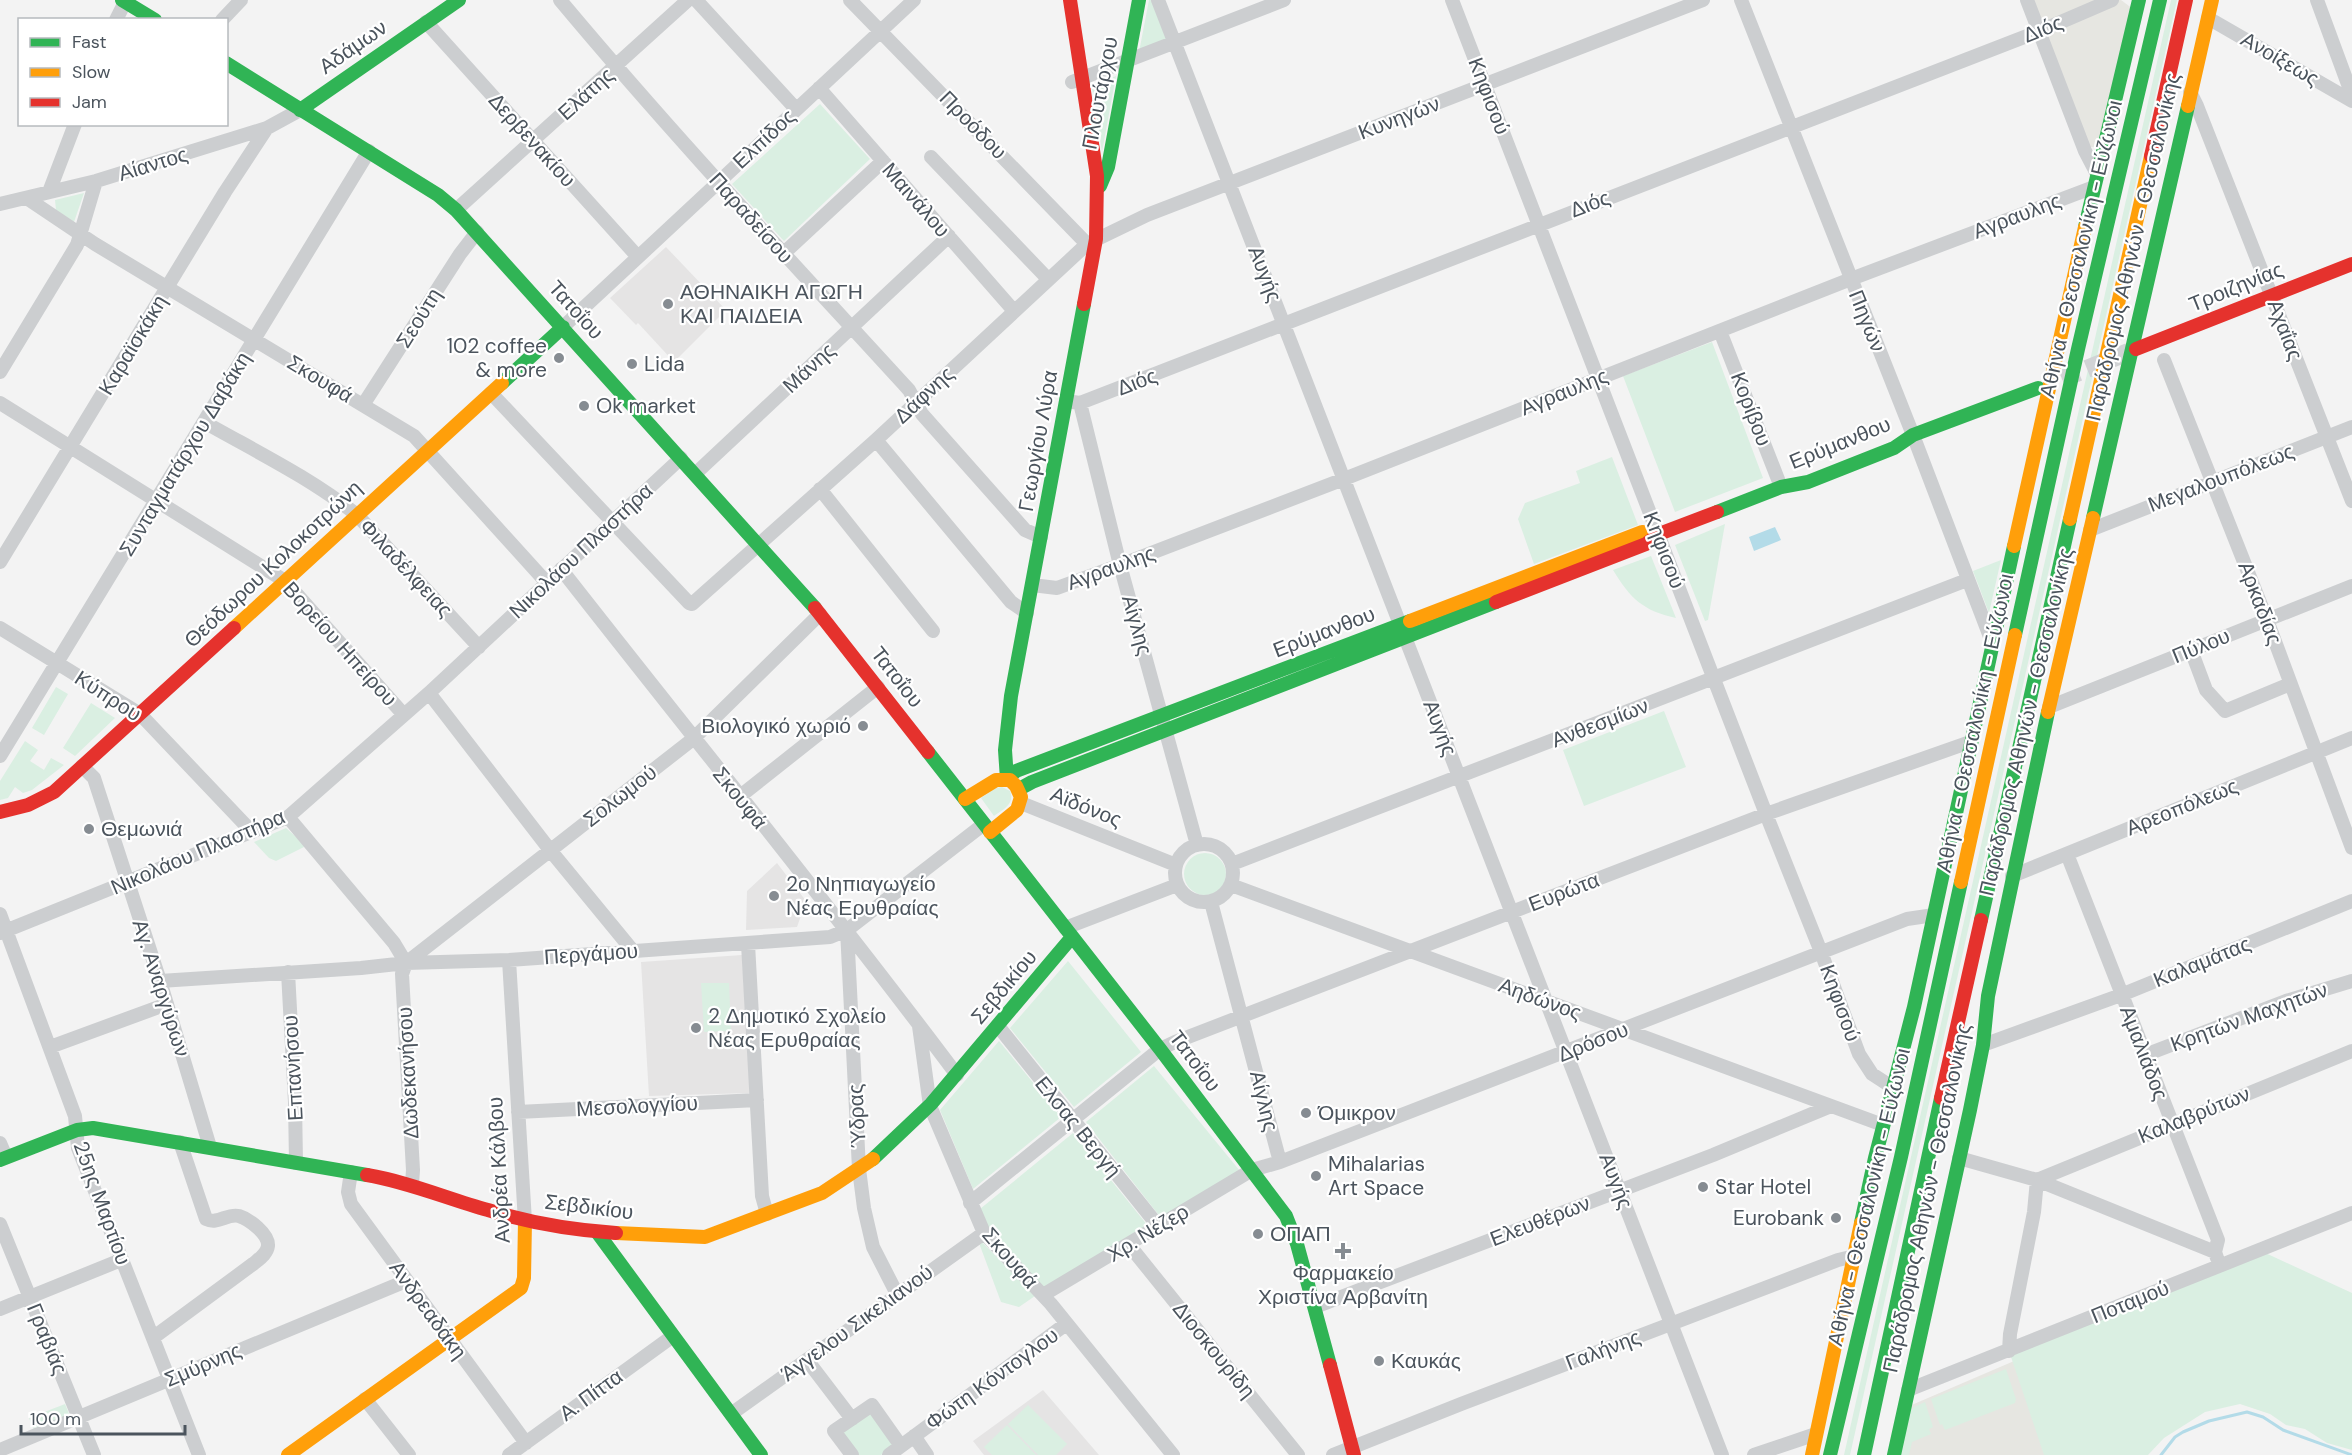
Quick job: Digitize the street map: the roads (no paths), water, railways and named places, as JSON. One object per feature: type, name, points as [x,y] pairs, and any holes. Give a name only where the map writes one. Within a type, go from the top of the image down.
[{"type":"main road","name":"Αδάμων","points":[[300,110],[459,0]]},
{"type":"main road","name":"Γεωργίου Λύρα","points":[[1059,0],[1077,80]]},
{"type":"main road","name":"Γεωργίου Λύρα","points":[[1007,779],[1004,764],[1011,696],[1041,537],[1073,402],[1097,192],[1086,174],[1070,0]]},
{"type":"main road","name":"Πλουτάρχου","points":[[1097,192],[1108,166],[1139,0]]},
{"type":"main road","points":[[1812,1455],[1883,1125],[1914,1006],[1992,642],[2139,0]]},
{"type":"main road","name":"Αθήνα - Θεσσαλονίκη - Εύζωνοι","points":[[1830,1455],[1901,1157],[2078,349],[2160,0]]},
{"type":"main road","points":[[1864,1455],[2186,0]]},
{"type":"main road","name":"Παράδρομος Αθηνών - Θεσσαλονίκης","points":[[1894,1455],[1983,1045],[1988,996],[2049,706],[2212,0]]},
{"type":"main road","points":[[124,1],[151,18]]},
{"type":"main road","name":"Τατοΐου","points":[[228,64],[438,195],[456,210],[820,614],[1160,1049],[1286,1216],[1315,1307],[1353,1451]]},
{"type":"main road","name":"Τροιζηνίας","points":[[2136,350],[2352,264]]},
{"type":"main road","name":"Θεόδωρου Κολοκοτρώνη","points":[[0,812],[34,804],[54,792],[563,327]]},
{"type":"main road","name":"Ερύμανθου","points":[[965,799],[991,771],[998,778],[1007,779],[1016,771],[1162,716],[1646,544],[1659,534],[1781,488],[1808,482],[1894,448],[1913,435],[2038,388]]},
{"type":"main road","name":"Ερύμανθου","points":[[1020,796],[1032,782],[1166,731],[1403,632]]},
{"type":"main road","name":"Γεωργίου Λύρα","points":[[991,771],[1002,717],[1011,696]]},
{"type":"main road","points":[[1007,779],[1020,796]]},
{"type":"main road","name":"Αϊδόνος","points":[[987,828],[1017,810],[1020,796]]},
{"type":"main road","name":"Σεβδικίου","points":[[3,1159],[77,1130],[93,1128],[412,1184],[525,1221],[597,1232],[705,1237],[822,1193],[859,1169],[900,1137],[957,1076],[1068,933]]},
{"type":"main road","name":"Ανδρέα Κάλβου","points":[[449,1339],[521,1288],[524,1278],[525,1221]]},
{"type":"main road","points":[[597,1232],[761,1455]]},
{"type":"main road","points":[[620,1265],[630,1234]]},
{"type":"main road","points":[[288,1455],[449,1339]]},
{"type":"street","points":[[224,18],[241,0]]},
{"type":"street","name":"Παραδείσου","points":[[560,0],[718,182],[909,390],[922,414],[1025,530],[1041,537]]},
{"type":"street","name":"Ελάτης","points":[[456,210],[688,0]]},
{"type":"street","points":[[696,0],[796,109]]},
{"type":"street","name":"Προόδου","points":[[850,0],[1091,241]]},
{"type":"street","name":"Ελπίδος","points":[[563,327],[914,0]]},
{"type":"street","name":"Αυγής","points":[[1158,0],[1722,1455]]},
{"type":"street","points":[[1077,80],[1284,0]]},
{"type":"street","name":"Κηφισού","points":[[1452,0],[1859,1054],[1872,1074],[1892,1087]]},
{"type":"street","name":"Κυνηγών","points":[[1091,241],[1147,215],[1703,0]]},
{"type":"street","name":"Πηγών","points":[[1741,0],[1992,642]]},
{"type":"street","points":[[2027,0],[2096,180]]},
{"type":"street","name":"Διός","points":[[1073,402],[1284,326],[1539,224],[2040,31],[2112,0]]},
{"type":"street","points":[[2317,0],[2352,95]]},
{"type":"street","points":[[117,18],[124,1]]},
{"type":"street","name":"Ανοίξεως","points":[[2208,18],[2352,101]]},
{"type":"street","name":"Δερβενακίου","points":[[426,22],[638,257]]},
{"type":"street","name":"Μαινάλου","points":[[819,88],[1014,311]]},
{"type":"street","name":"Αχαΐας","points":[[2190,92],[2198,106],[2352,501]]},
{"type":"street","name":"Αίαντος","points":[[0,204],[96,181],[267,128],[300,110]]},
{"type":"street","points":[[49,192],[74,126]]},
{"type":"street","name":"Καραϊσκάκη","points":[[0,562],[225,192],[267,128]]},
{"type":"street","name":"Συνταγματάρχου Δαβάκη","points":[[0,756],[4,739],[57,663],[369,151]]},
{"type":"street","points":[[931,157],[1048,279]]},
{"type":"street","points":[[783,254],[883,161]]},
{"type":"street","name":"Αγραυλης","points":[[1032,585],[1057,588],[1120,565],[1720,331],[2096,180]]},
{"type":"street","points":[[0,372],[77,245],[96,181]]},
{"type":"street","name":"Σκουφά","points":[[28,199],[168,288],[414,436],[547,583]]},
{"type":"street","name":"Σεούτη","points":[[363,405],[460,254],[477,232]]},
{"type":"street","name":"Μάνης","points":[[695,474],[949,236]]},
{"type":"street","name":"Δάφνης","points":[[613,522],[688,603],[692,604],[876,440],[1091,241]]},
{"type":"street","name":"Κορίβου","points":[[1720,331],[1781,488]]},
{"type":"street","name":"Αρκαδίας","points":[[2163,360],[2267,620],[2316,753],[2347,820],[2352,848]]},
{"type":"street","points":[[491,393],[613,522]]},
{"type":"street","name":"Αίγλης","points":[[1073,402],[1197,845]]},
{"type":"street","name":"Βορείου Ηπείρου","points":[[0,403],[285,581],[404,715]]},
{"type":"street","name":"Φιλαδέλφειας","points":[[204,422],[322,489],[357,515],[479,647]]},
{"type":"street","name":"Μεγαλουπόλεως","points":[[2090,530],[2352,427]]},
{"type":"street","points":[[876,440],[1011,602],[1027,613]]},
{"type":"street","name":"Νικολάου Πλαστήρα","points":[[3,932],[288,817],[429,693],[681,458]]},
{"type":"street","points":[[820,489],[933,631]]},
{"type":"street","name":"Σκουφά","points":[[561,569],[693,739],[847,930],[957,1076]]},
{"type":"street","name":"Ανθεσμίων","points":[[1232,864],[1967,580]]},
{"type":"street","name":"Πύλου","points":[[2049,706],[2352,586]]},
{"type":"street","name":"Σολωμού","points":[[406,963],[693,739],[820,614]]},
{"type":"street","name":"Κύπρου","points":[[0,628],[140,714],[252,832]]},
{"type":"street","points":[[2191,650],[2206,690],[2225,711],[2289,684]]},
{"type":"street","points":[[740,797],[878,687]]},
{"type":"street","name":"Βορείου Ηπείρου","points":[[429,693],[550,850],[633,951]]},
{"type":"street","name":"Αρεοπόλεως","points":[[2012,876],[2352,738]]},
{"type":"street","name":"Ευρώτα","points":[[970,1203],[1160,1049],[1766,814],[1970,742]]},
{"type":"street","name":"Αγ. Αναργύρων","points":[[82,766],[94,778],[160,981],[210,1147]]},
{"type":"street","name":"Αϊδόνος","points":[[1020,796],[1176,865]]},
{"type":"street","points":[[288,817],[394,943],[406,963]]},
{"type":"street","name":"Περγάμου","points":[[160,981],[406,963],[509,960],[830,937],[847,930],[987,828]]},
{"type":"street","points":[[1208,844],[1218,848],[1227,855],[1232,864],[1231,885],[1226,892],[1212,902],[1191,900],[1177,885],[1176,865],[1181,856],[1197,845],[1208,844]]},
{"type":"street","name":"Αμαλιάδος","points":[[2067,854],[2218,1240],[2215,1252],[2220,1266]]},
{"type":"street","points":[[1068,933],[1177,885]]},
{"type":"street","name":"Αηδώνος","points":[[1231,885],[1883,1125]]},
{"type":"street","name":"Καλαμάτας","points":[[1983,1045],[2121,995],[2352,901]]},
{"type":"street","name":"Αίγλης","points":[[1212,902],[1280,1162]]},
{"type":"street","name":"25ης Μαρτίου","points":[[0,914],[3,932],[50,1047],[75,1116],[78,1148],[171,1379],[199,1455]]},
{"type":"street","name":"Δρόσου","points":[[1252,1170],[1280,1162],[1566,1053],[1907,919],[1934,915]]},
{"type":"street","name":"Ύδρας","points":[[847,930],[859,1169],[864,1208],[873,1247],[897,1294]]},
{"type":"street","points":[[748,944],[762,1196],[767,1214]]},
{"type":"street","name":"Ανδρέα Κάλβου","points":[[509,960],[525,1221]]},
{"type":"street","name":"Δωδεκανήσου","points":[[406,963],[402,974],[412,1184]]},
{"type":"street","name":"Επτανήσου","points":[[288,972],[296,1163]]},
{"type":"street","name":"Κρητών Μαχητών","points":[[2145,1054],[2286,1001],[2352,981]]},
{"type":"street","points":[[50,1047],[167,1004]]},
{"type":"street","name":"Σκουφά","points":[[920,1025],[930,1106],[984,1233],[1043,1295],[1173,1455]]},
{"type":"street","name":"Ελσας Βεργή","points":[[998,1026],[1159,1227]]},
{"type":"street","name":"Καλαβρύτων","points":[[2037,1180],[2352,1051]]},
{"type":"street","name":"Μεσολογγίου","points":[[518,1112],[757,1100]]},
{"type":"street","name":"Ελευθέρων","points":[[1315,1307],[1620,1191],[1831,1106]]},
{"type":"street","points":[[154,1337],[253,1264],[263,1256],[268,1248],[267,1241],[254,1224],[237,1215],[215,1221],[206,1219],[180,1142]]},
{"type":"street","points":[[0,1143],[3,1159]]},
{"type":"street","points":[[1959,1158],[2037,1180],[2215,1252]]},
{"type":"street","name":"Χρ. Νέζερ","points":[[1043,1295],[1252,1170]]},
{"type":"street","name":"Ανδρεαδάκη","points":[[351,1172],[348,1192],[351,1204],[526,1443]]},
{"type":"street","points":[[2009,1351],[2010,1334],[2034,1212],[2037,1180]]},
{"type":"street","name":"Ποταμού","points":[[1908,1390],[2352,1213]]},
{"type":"street","name":"Γραβιάς","points":[[0,1224],[94,1455]]},
{"type":"street","name":"Άγγελου Σικελιανού","points":[[731,1414],[984,1233]]},
{"type":"street","name":"Διοσκουρίδη","points":[[1129,1245],[1298,1455]]},
{"type":"street","name":"Γαλήνης","points":[[1333,1455],[1353,1451],[1671,1324],[1838,1260],[1855,1256]]},
{"type":"street","points":[[0,1309],[122,1260]]},
{"type":"street","name":"Σμύρνης","points":[[0,1450],[406,1281]]},
{"type":"street","name":"Φώτη Κόντογλου","points":[[890,1455],[1066,1324]]},
{"type":"street","name":"Α. Πίττα","points":[[509,1455],[673,1336]]},
{"type":"street","points":[[807,1360],[852,1419]]},
{"type":"street","points":[[365,1399],[409,1455]]},
{"type":"street","points":[[852,1455],[834,1431],[872,1405],[901,1446]]},
{"type":"street","points":[[1754,1455],[1816,1434]]},
{"type":"street","points":[[914,1437],[927,1455]]},
{"type":"water","points":[[1775,527],[1781,540],[1754,551],[1749,537]]},
{"type":"waterway","points":[[2161,1455],[2175,1437],[2183,1432],[2209,1421],[2247,1412],[2263,1417],[2283,1430],[2352,1455]]},
{"type":"tunnel","points":[[2062,379],[2136,349]]},
{"type":"place","name":"ΑΘΗΝΑΙΚΗ ΑΓΩΓΗ ΚΑΙ ΠΑΙΔΕΙΑ","points":[[668,304]]},
{"type":"place","name":"102 coffee & more","points":[[559,358]]},
{"type":"place","name":"Lida","points":[[632,364]]},
{"type":"place","name":"Ok market","points":[[584,406]]},
{"type":"place","name":"Βιολογικό χωριό","points":[[863,726]]},
{"type":"place","name":"Θεμωνιά","points":[[89,829]]},
{"type":"place","name":"2ο Νηπιαγωγείο Νέας Ερυθραίας","points":[[774,896]]},
{"type":"place","name":"2 Δημοτικό Σχολείο Νέας Ερυθραίας","points":[[696,1028]]},
{"type":"place","name":"Όμικρον","points":[[1306,1113]]},
{"type":"place","name":"Mihalarias Art Space","points":[[1316,1176]]},
{"type":"place","name":"Star Hotel","points":[[1703,1187]]},
{"type":"place","name":"Eurobank","points":[[1836,1218]]},
{"type":"place","name":"ΟΠΑΠ","points":[[1258,1234]]},
{"type":"place","name":"Φαρμακείο Χριστίνα Αρβανίτη","points":[[1343,1251]]},
{"type":"place","name":"Καυκάς","points":[[1379,1361]]}]
